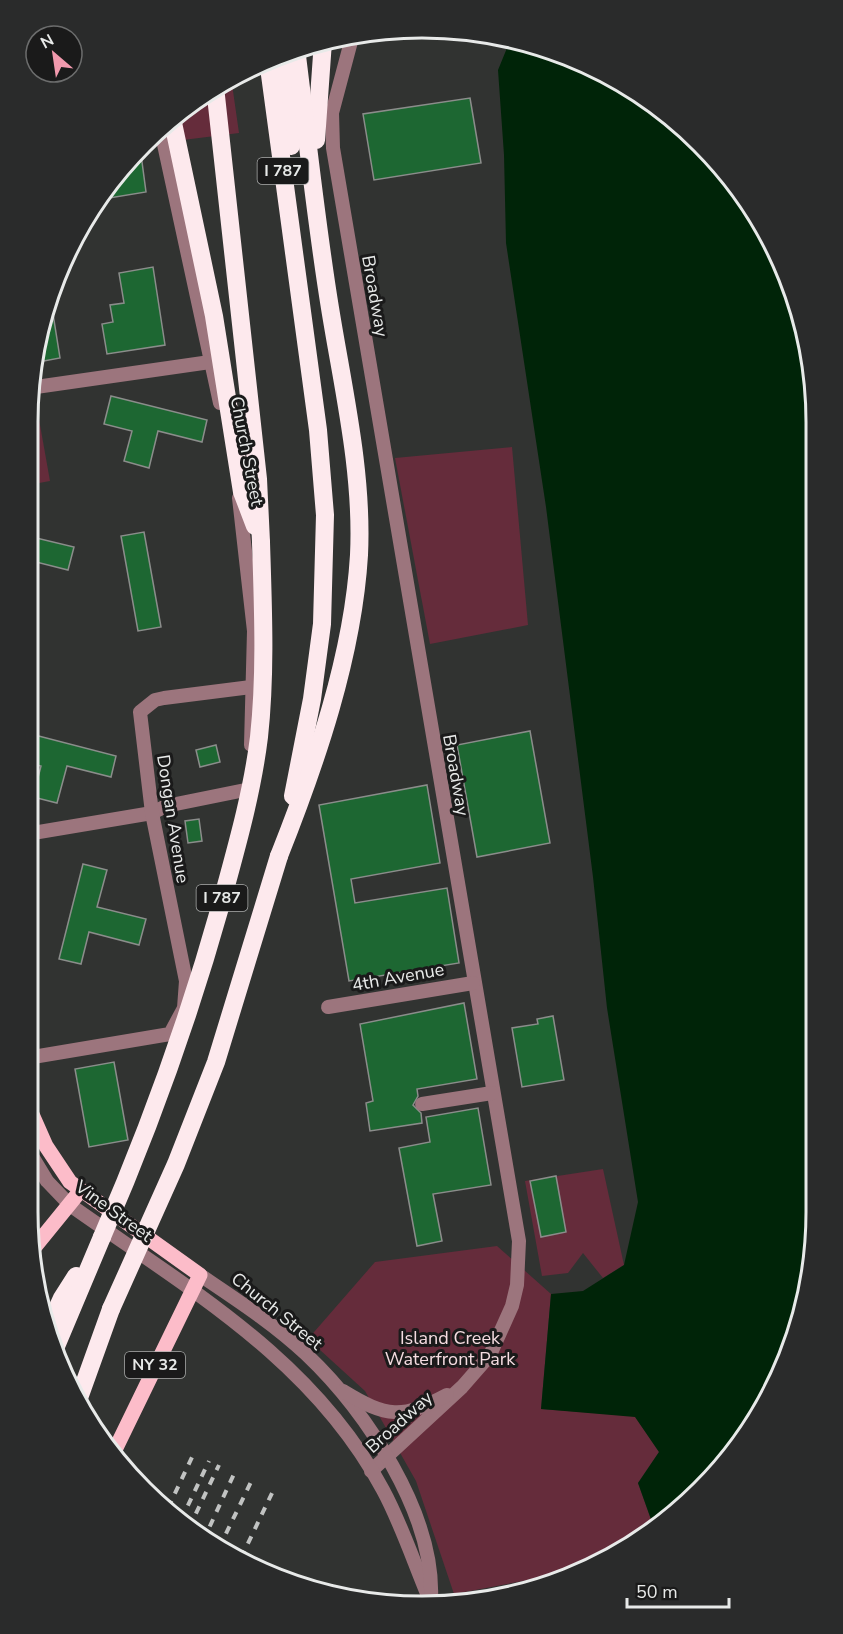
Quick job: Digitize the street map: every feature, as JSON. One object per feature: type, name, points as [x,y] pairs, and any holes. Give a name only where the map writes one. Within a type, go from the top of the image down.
[{"type":"highway","points":[[319,240],[315,147],[322,51]]},
{"type":"highway","points":[[279,856],[308,784],[325,728],[350,617],[358,555],[358,491],[355,460],[319,240],[297,58]]},
{"type":"highway","points":[[286,63],[299,282]]},
{"type":"highway","name":"I 787","points":[[77,1382],[176,1164],[216,1062],[279,856],[312,699],[322,624],[325,560],[323,479],[299,282],[269,69]]},
{"type":"highway","name":"I 787","points":[[59,1339],[158,1099],[186,1020],[246,814],[258,738],[265,664],[261,542],[256,469],[216,97]]},
{"type":"highway","points":[[174,128],[214,316],[242,492],[261,542]]},
{"type":"highway","points":[[53,1318],[62,1298],[102,1237]]},
{"type":"highway","points":[[82,1391],[111,1309]]},
{"type":"main road","name":"Vine Street","points":[[38,1128],[46,1146],[70,1182],[200,1275]]},
{"type":"main road","points":[[39,1242],[81,1190]]},
{"type":"main road","name":"NY 32","points":[[117,1446],[174,1324],[200,1275]]},
{"type":"street","name":"Broadway","points":[[350,44],[333,107],[333,148],[473,983],[519,1241],[517,1285],[512,1306],[490,1355],[462,1387],[371,1471]]},
{"type":"street","name":"Church Street","points":[[152,813],[166,806],[250,789],[254,631],[243,529],[231,452],[163,138]]},
{"type":"street","points":[[39,387],[210,362]]},
{"type":"street","name":"Dongan Avenue","points":[[38,1057],[170,1034],[184,1008],[186,981],[152,813],[140,712],[155,700],[251,687]]},
{"type":"street","points":[[38,832],[152,813]]},
{"type":"street","name":"4th Avenue","points":[[328,1007],[473,983]]},
{"type":"street","points":[[422,1104],[492,1093]]},
{"type":"street","name":"Vine Street","points":[[38,1166],[47,1181],[70,1205],[193,1291]]},
{"type":"street","name":"Church Street","points":[[200,1275],[278,1330],[307,1355],[335,1386],[387,1457],[409,1500],[422,1534],[432,1582],[431,1596]]},
{"type":"street","name":"Church Street","points":[[193,1291],[264,1343],[301,1378],[354,1444],[384,1491],[428,1596]]},
{"type":"street","points":[[335,1386],[362,1403],[386,1413],[407,1412],[424,1407],[462,1387]]},
{"type":"green space","points":[[233,88],[239,133],[175,141],[172,130],[208,102]]},
{"type":"green space","points":[[38,414],[50,481],[38,483]]},
{"type":"green space","points":[[512,447],[528,625],[430,644],[395,458]]},
{"type":"green space","points":[[603,1169],[624,1265],[603,1278],[583,1253],[568,1273],[542,1276],[525,1181]]},
{"type":"green space","name":"Island Creek Waterfront Park","points":[[497,1246],[551,1294],[541,1409],[635,1416],[659,1452],[638,1483],[651,1520],[614,1545],[545,1576],[454,1594],[416,1481],[365,1391],[308,1339],[375,1262]]},
{"type":"shaded area","points":[[507,48],[545,58],[614,89],[675,133],[710,168],[741,208],[776,275],[785,298],[798,347],[805,396],[806,1212],[802,1263],[785,1336],[754,1404],[741,1426],[710,1466],[675,1501],[651,1520],[638,1483],[659,1452],[635,1417],[541,1409],[551,1294],[583,1291],[624,1265],[638,1202],[607,1008],[593,877],[546,507],[506,243],[504,155],[498,70]]},
{"type":"building","points":[[470,98],[481,163],[374,180],[363,114]]},
{"type":"building","points":[[142,159],[146,192],[110,198]]},
{"type":"building","points":[[153,267],[165,345],[107,354],[102,324],[113,322],[110,305],[124,303],[119,273]]},
{"type":"building","points":[[53,315],[60,358],[43,361]]},
{"type":"building","points":[[111,396],[207,420],[202,442],[158,431],[149,468],[124,461],[132,431],[104,424]]},
{"type":"building","points":[[144,532],[161,627],[138,631],[121,536]]},
{"type":"building","points":[[38,538],[74,547],[68,570],[38,562]]},
{"type":"building","points":[[530,731],[550,843],[477,857],[457,745]]},
{"type":"building","points":[[38,736],[116,756],[111,777],[67,766],[57,803],[38,798],[38,778],[41,766],[38,765]]},
{"type":"building","points":[[216,745],[220,762],[200,767],[196,750]]},
{"type":"building","points":[[427,785],[440,863],[351,879],[355,903],[447,888],[459,963],[349,981],[319,805]]},
{"type":"building","points":[[199,819],[202,841],[188,843],[185,821]]},
{"type":"building","points":[[83,864],[107,870],[97,907],[146,919],[139,945],[89,932],[81,964],[59,959]]},
{"type":"building","points":[[464,1003],[477,1079],[417,1089],[418,1096],[413,1105],[421,1113],[422,1123],[370,1131],[366,1103],[373,1101],[360,1024]]},
{"type":"building","points":[[553,1016],[564,1080],[522,1087],[512,1028],[538,1024],[537,1019]]},
{"type":"building","points":[[114,1062],[128,1140],[89,1147],[75,1069]]},
{"type":"building","points":[[478,1108],[491,1185],[433,1194],[442,1241],[417,1246],[399,1148],[430,1142],[426,1117]]},
{"type":"building","points":[[556,1176],[566,1232],[541,1237],[530,1181]]},
{"type":"railway","points":[[170,1503],[194,1453]]},
{"type":"railway","points":[[184,1514],[209,1461]]},
{"type":"railway","points":[[193,1520],[219,1465]]},
{"type":"railway","points":[[207,1532],[234,1474]]},
{"type":"railway","points":[[222,1541],[251,1482]]},
{"type":"railway","points":[[244,1553],[273,1491]]}]
